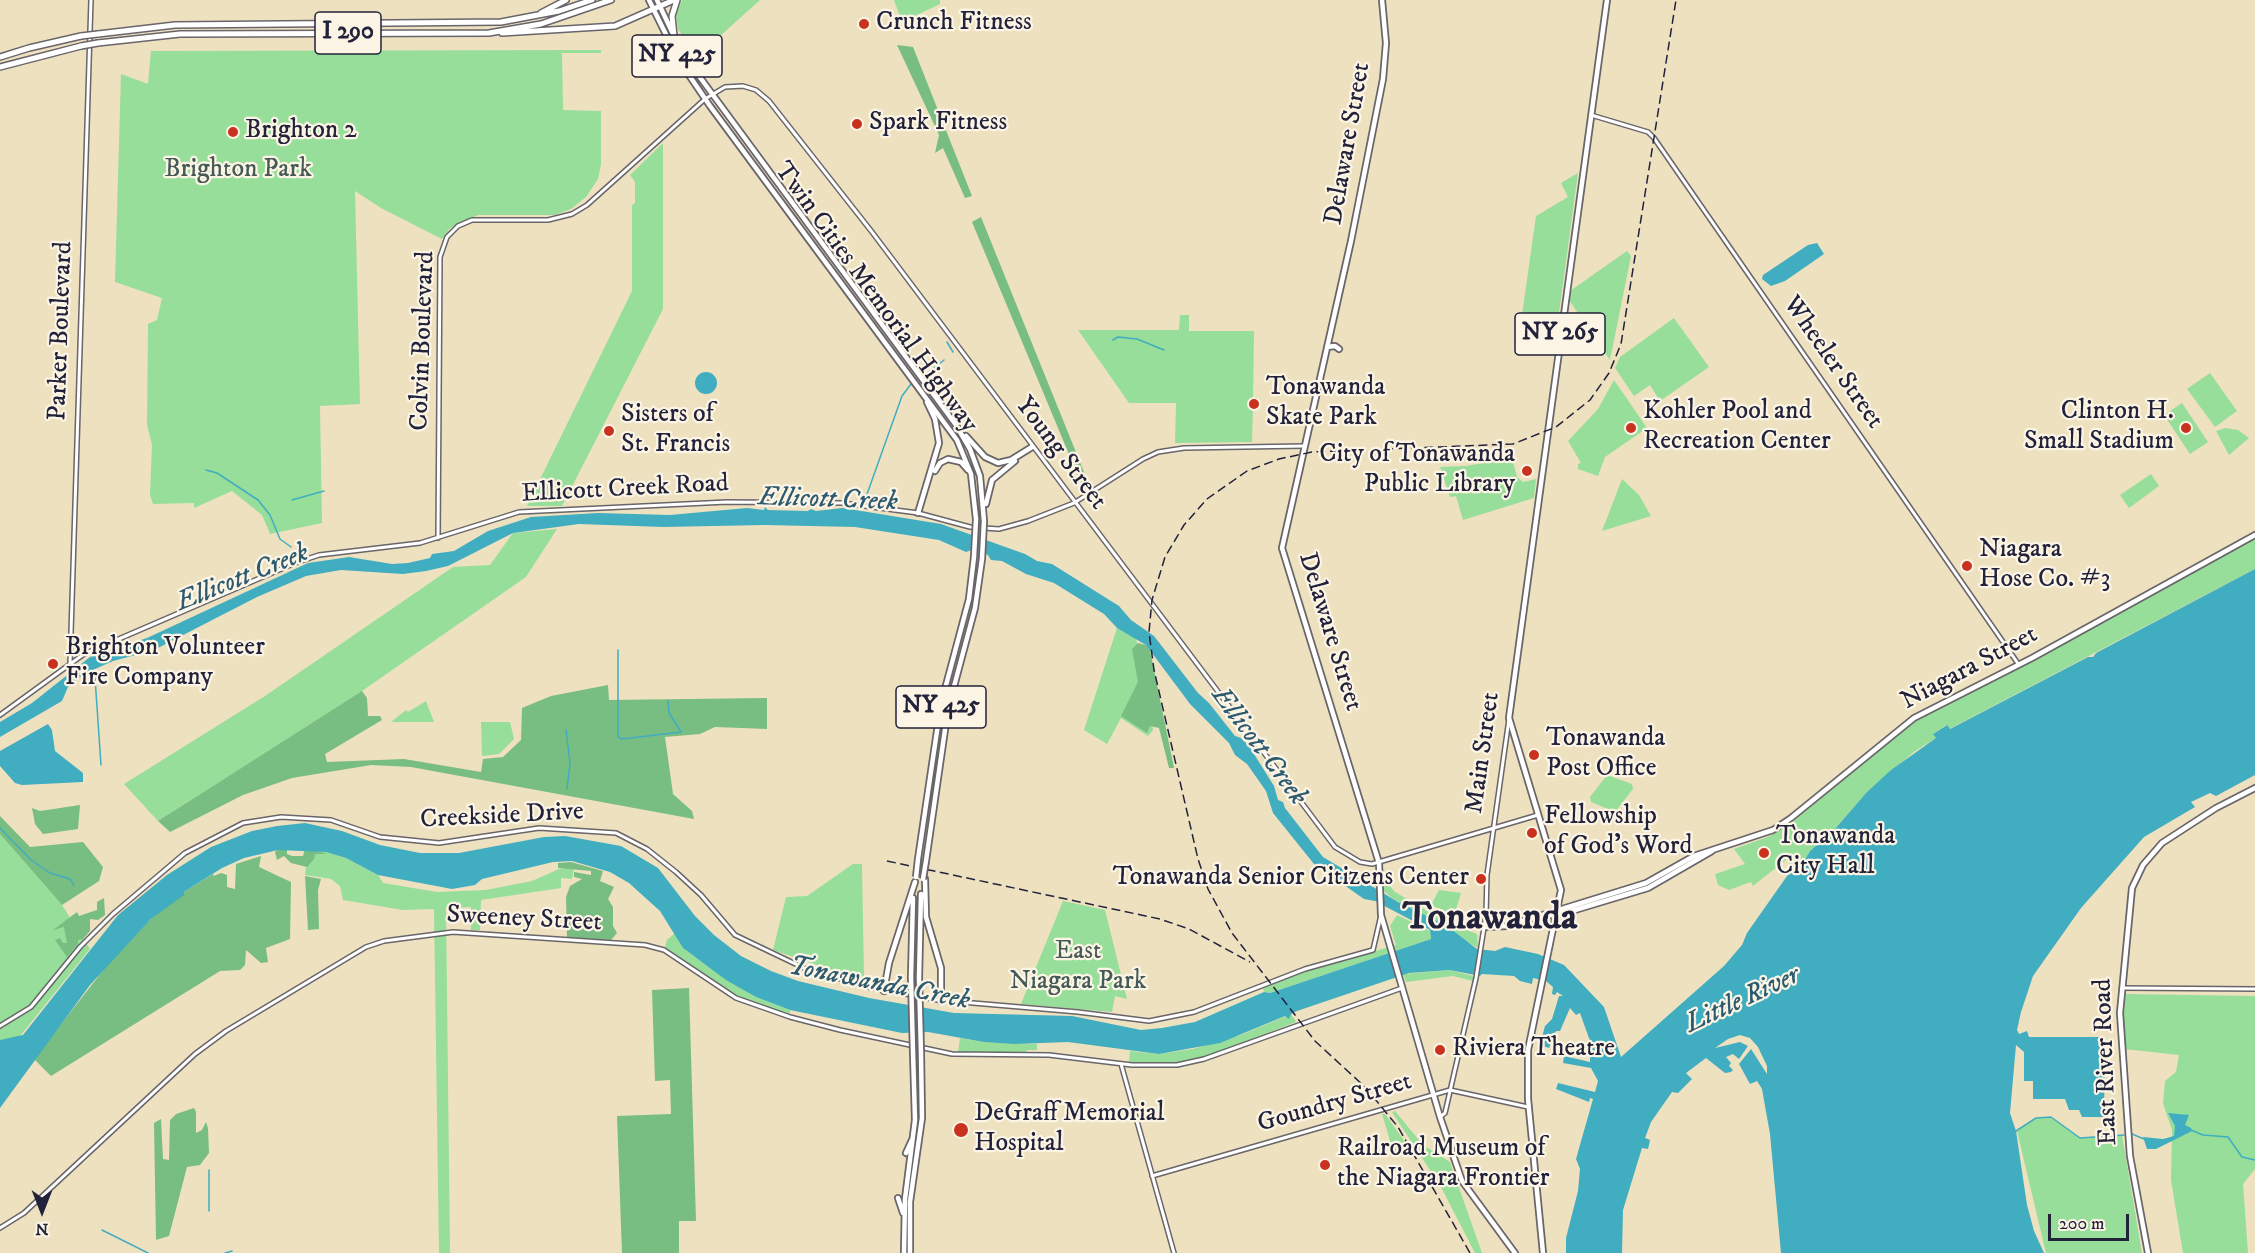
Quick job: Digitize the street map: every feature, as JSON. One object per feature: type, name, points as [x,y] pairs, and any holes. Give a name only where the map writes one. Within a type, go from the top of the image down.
[{"type":"highway","points":[[526,18],[566,0]]},
{"type":"highway","name":"I 290","points":[[0,57],[81,36],[175,25],[481,23],[526,18],[559,11],[591,0]]},
{"type":"highway","name":"I 290","points":[[0,67],[81,46],[180,34],[489,33],[541,24],[611,0]]},
{"type":"highway","points":[[489,33],[602,28],[620,25],[675,0]]},
{"type":"highway","points":[[674,36],[672,18],[675,0]]},
{"type":"main road","name":"Twin Cities Memorial Highway","points":[[649,0],[712,94],[956,425],[977,466],[985,513],[975,608],[948,709],[924,879]]},
{"type":"main road","name":"Twin Cities Memorial Highway","points":[[657,0],[657,9],[678,59],[705,99],[922,391],[963,450],[971,474],[976,519],[969,599],[941,704],[915,879],[910,932],[914,1135],[904,1215],[904,1253]]},
{"type":"main road","name":"Delaware Street","points":[[1382,0],[1386,41],[1381,88],[1328,347],[1282,548],[1379,863],[1381,915],[1440,1117],[1462,1181],[1515,1253]]},
{"type":"main road","name":"NY 265","points":[[1591,115],[1607,0]]},
{"type":"main road","name":"Main Street","points":[[1509,717],[1591,115]]},
{"type":"main road","points":[[1328,347],[1335,346],[1340,349]]},
{"type":"main road","points":[[919,513],[939,443],[935,419],[922,391]]},
{"type":"main road","points":[[956,425],[992,462],[1011,460],[1032,447]]},
{"type":"main road","points":[[985,513],[992,480],[1032,447]]},
{"type":"main road","points":[[919,513],[940,463],[948,459],[958,461],[971,474]]},
{"type":"main road","name":"Niagara Street","points":[[1485,927],[1502,927],[1655,885],[1714,850],[1779,826],[1914,717],[2019,665],[2255,535]]},
{"type":"main road","name":"NY 265","points":[[1509,717],[1560,888],[1558,911],[1528,1050],[1528,1107],[1543,1253]]},
{"type":"main road","name":"East River Road","points":[[2148,1253],[2129,1147],[2121,1028],[2121,988],[2130,901],[2135,880],[2143,865],[2158,847],[2174,834],[2255,788]]},
{"type":"main road","points":[[884,991],[889,963],[906,916],[915,879]]},
{"type":"main road","points":[[910,1253],[910,1202],[922,1118],[919,916],[924,879]]},
{"type":"main road","points":[[924,879],[926,917],[941,968],[941,1001]]},
{"type":"main road","points":[[906,1153],[914,1135]]},
{"type":"main road","points":[[898,1198],[904,1215]]},
{"type":"street","name":"Parker Boulevard","points":[[70,664],[91,0]]},
{"type":"street","name":"Young Street","points":[[705,99],[725,87],[743,86],[756,90],[767,99],[872,232],[1332,844],[1360,862],[1379,863]]},
{"type":"street","name":"Colvin Boulevard","points":[[438,538],[440,257],[447,237],[458,226],[472,220],[555,219],[578,212],[705,99]]},
{"type":"street","name":"Wheeler Street","points":[[1591,115],[1648,132],[1654,138],[2019,665]]},
{"type":"street","name":"Ellicott Creek Road","points":[[0,715],[90,651],[302,561],[319,555],[413,544],[519,512],[750,501],[831,503],[919,513],[970,527],[999,529],[1028,521],[1074,502],[1158,452],[1184,448],[1304,446]]},
{"type":"street","name":"Main Street","points":[[1440,1117],[1445,1114],[1480,958],[1485,927],[1493,828],[1509,717]]},
{"type":"street","points":[[1379,863],[1538,815]]},
{"type":"street","name":"Creekside Drive","points":[[0,1026],[31,1007],[80,947],[112,914],[180,858],[205,841],[243,823],[281,817],[331,820],[380,837],[439,843],[458,842],[539,828],[597,830],[620,834],[647,849],[676,872],[705,900],[725,926],[741,938],[806,969],[884,991]]},
{"type":"street","points":[[884,991],[941,1001],[1078,1012],[1150,1021],[1194,1012],[1305,969],[1373,950],[1381,915]]},
{"type":"street","name":"Sweeney Street","points":[[0,1228],[25,1212],[163,1082],[226,1031],[366,947],[384,941],[434,933],[476,933],[655,947],[736,998],[807,1022],[952,1054],[1050,1055],[1121,1064],[1168,1065],[1204,1059],[1403,988]]},
{"type":"street","points":[[2121,988],[2255,989]]},
{"type":"street","points":[[1121,1064],[1174,1253]]},
{"type":"street","name":"Goundry Street","points":[[1152,1176],[1450,1090],[1528,1107]]},
{"type":"green space","points":[[682,0],[760,0],[719,37],[702,42],[692,50],[678,29],[676,14]]},
{"type":"green space","points":[[894,0],[940,0],[940,4],[902,22]]},
{"type":"green space","points":[[897,45],[913,47],[972,196],[965,198],[943,148],[935,153],[939,135]]},
{"type":"green space","name":"Brighton Park","points":[[601,50],[601,53],[562,53],[563,110],[601,111],[601,164],[598,179],[586,197],[571,209],[555,215],[478,215],[450,228],[442,239],[381,208],[355,191],[360,404],[320,406],[322,523],[270,534],[262,515],[232,491],[194,508],[194,503],[153,504],[150,495],[152,445],[147,425],[148,324],[157,320],[162,298],[115,282],[121,74],[148,84],[151,51]]},
{"type":"green space","points":[[663,143],[663,309],[562,506],[527,506],[632,291],[632,205],[635,203],[635,182],[630,175]]},
{"type":"green space","points":[[1578,173],[1556,335],[1519,336],[1536,216],[1568,197],[1561,183]]},
{"type":"green space","points":[[981,217],[1088,482],[1081,483],[972,222]]},
{"type":"green space","points":[[1627,251],[1631,256],[1610,360],[1569,300],[1570,291]]},
{"type":"green space","points":[[1180,315],[1189,315],[1189,331],[1254,331],[1253,397],[1257,397],[1257,410],[1253,405],[1252,442],[1175,443],[1176,403],[1129,403],[1078,330],[1179,330]]},
{"type":"green space","points":[[1674,318],[1709,367],[1660,401],[1650,385],[1634,396],[1615,368],[1620,357]]},
{"type":"green space","points":[[2210,373],[2237,411],[2215,427],[2187,389]]},
{"type":"green space","points":[[1614,380],[1647,428],[1605,457],[1598,476],[1578,469],[1578,464],[1581,463],[1568,441],[1598,409]]},
{"type":"green space","name":"Clinton H. Small Stadium","points":[[2182,403],[2208,442],[2190,454],[2164,415]]},
{"type":"green space","points":[[2225,428],[2238,430],[2249,438],[2229,455],[2216,431]]},
{"type":"green space","points":[[1512,458],[1517,477],[1523,482],[1536,479],[1534,498],[1463,520],[1456,496],[1450,497],[1440,467],[1466,466]]},
{"type":"green space","points":[[2151,474],[2159,486],[2129,508],[2120,495]]},
{"type":"green space","points":[[1622,479],[1639,495],[1651,516],[1602,531]]},
{"type":"green space","points":[[557,529],[526,577],[362,691],[158,821],[124,784],[265,696],[453,567],[490,565],[513,533]]},
{"type":"green space","points":[[2255,537],[2255,569],[1949,729],[1946,725],[1934,733],[1936,738],[1915,751],[1866,793],[1835,829],[1810,851],[1803,863],[1793,871],[1787,859],[1753,886],[1751,882],[1729,890],[1718,885],[1715,874],[1745,864],[1734,849],[1770,836],[1794,821],[1912,722],[2127,609]]},
{"type":"green space","points":[[1117,628],[1136,638],[1153,730],[1148,736],[1121,718],[1107,744],[1084,730]]},
{"type":"green space","points":[[1138,643],[1146,645],[1150,650],[1174,768],[1169,768],[1159,728],[1150,726],[1147,733],[1121,716],[1138,682],[1132,649]]},
{"type":"green space","points":[[608,685],[609,700],[767,698],[767,729],[715,727],[700,734],[665,737],[673,794],[692,811],[694,819],[411,767],[371,765],[292,778],[243,795],[170,832],[158,821],[362,691],[367,698],[368,716],[380,716],[382,720],[325,754],[327,762],[404,759],[481,772],[483,759],[503,757],[521,740],[522,708],[551,696]]},
{"type":"green space","points":[[426,701],[434,722],[391,722],[406,710],[408,712]]},
{"type":"green space","points":[[481,722],[510,722],[514,739],[499,754],[482,756]]},
{"type":"green space","points":[[1607,775],[1632,784],[1633,789],[1615,812],[1591,802],[1590,797]]},
{"type":"green space","points":[[80,805],[78,829],[43,834],[35,824],[32,808],[40,811]]},
{"type":"green space","points":[[0,816],[30,847],[83,842],[103,867],[99,881],[62,905],[0,834]]},
{"type":"green space","points":[[0,834],[62,905],[90,949],[0,1061]]},
{"type":"green space","points":[[281,846],[287,847],[287,854],[292,856],[303,856],[305,849],[327,854],[315,854],[307,867],[291,863],[284,856],[277,860],[275,852]]},
{"type":"green space","points":[[308,851],[326,852],[346,858],[378,875],[383,883],[437,892],[486,890],[532,881],[559,869],[574,868],[572,879],[561,878],[561,888],[481,900],[480,930],[471,930],[471,907],[446,908],[450,1253],[439,1253],[434,909],[403,910],[343,900],[340,886],[331,879],[305,875]]},
{"type":"green space","points":[[261,856],[259,867],[291,882],[290,939],[266,948],[268,962],[261,963],[246,950],[245,965],[240,970],[220,971],[51,1076],[34,1059],[108,964],[151,919],[184,892],[213,874],[214,876],[221,873],[227,875],[227,887],[235,889],[236,864]]},
{"type":"green space","points":[[571,862],[603,871],[600,881],[614,887],[608,899],[613,907],[613,926],[617,933],[611,940],[567,937],[566,897],[570,886],[582,879],[574,877],[574,872],[591,875],[591,871],[558,868],[558,863]]},
{"type":"green space","points":[[853,864],[862,864],[864,977],[861,980],[773,950],[786,897],[807,896]]},
{"type":"green space","points":[[1385,869],[1388,884],[1395,892],[1444,921],[1477,934],[1478,948],[1392,898],[1384,891]]},
{"type":"green space","points":[[305,876],[321,879],[318,890],[319,929],[308,930]]},
{"type":"green space","points":[[1439,890],[1461,893],[1454,916],[1431,905]]},
{"type":"green space","points":[[104,898],[105,915],[98,920],[90,919],[90,931],[83,939],[78,940],[78,944],[67,957],[55,940],[60,938],[63,943],[67,943],[64,927],[53,930],[77,912],[79,916],[97,910],[97,902]]},
{"type":"green space","name":"East Niagara Park","points":[[1063,901],[1105,910],[1127,999],[1115,996],[1112,1012],[1021,1004]]},
{"type":"green space","points":[[1397,915],[1430,931],[1431,939],[1270,993],[1264,992],[1263,988],[1299,973],[1396,945],[1390,926]]},
{"type":"green space","points":[[675,933],[683,948],[699,960],[756,997],[790,1010],[790,1017],[736,998],[664,950],[667,940]]},
{"type":"green space","points":[[1450,970],[1473,976],[1473,981],[1453,976],[1406,982],[1403,974]]},
{"type":"green space","points":[[689,988],[696,1221],[679,1221],[679,1253],[622,1253],[617,1116],[671,1114],[670,1080],[655,1081],[652,990]]},
{"type":"green space","points":[[2126,994],[2255,996],[2255,1169],[2243,1184],[2248,1253],[2183,1253],[2171,1180],[2172,1130],[2163,1103],[2165,1081],[2176,1072],[2179,1055],[2124,1049],[2123,1018]]},
{"type":"green space","points":[[1291,1014],[1296,1022],[1210,1055],[1177,1063],[1129,1062],[1130,1051],[1159,1054],[1193,1049],[1241,1035]]},
{"type":"green space","points":[[960,1038],[984,1042],[1037,1044],[1037,1050],[958,1052]]},
{"type":"green space","points":[[194,1108],[196,1133],[202,1130],[206,1122],[208,1128],[209,1153],[200,1165],[187,1167],[169,1236],[156,1240],[154,1123],[161,1119],[163,1159],[169,1160],[170,1120],[176,1114]]},
{"type":"green space","points":[[1395,1111],[1423,1145],[1450,1162],[1482,1253],[1475,1253],[1441,1187],[1392,1112]]},
{"type":"green space","points":[[1382,1114],[1385,1114],[1410,1149],[1394,1154]]},
{"type":"green space","points":[[2051,1117],[2080,1138],[2122,1135],[2142,1253],[2046,1253],[2017,1131],[2036,1118]]},
{"type":"water","points":[[1817,243],[1824,254],[1785,281],[1771,286],[1762,279],[1763,275],[1808,245]]},
{"type":"water","points":[[706,372],[714,375],[717,383],[714,391],[706,394],[698,391],[695,383],[698,375]]},
{"type":"water","name":"Little River","points":[[765,507],[768,510],[808,511],[843,508],[941,524],[1025,554],[1037,561],[1052,564],[1119,606],[1131,620],[1154,636],[1235,736],[1241,738],[1249,746],[1274,786],[1278,800],[1283,802],[1285,808],[1323,857],[1398,902],[1447,926],[1477,949],[1495,951],[1505,947],[1538,954],[1564,965],[1604,1007],[1621,1057],[1724,966],[1742,945],[1747,933],[1787,876],[1803,863],[1810,851],[1835,829],[1866,793],[1891,770],[1936,738],[1933,734],[1947,725],[1950,729],[2088,657],[2093,657],[2096,653],[2255,569],[2255,775],[2216,796],[2210,793],[2191,802],[2195,807],[2144,837],[2081,908],[2033,976],[2021,1012],[2017,1030],[2019,1034],[2027,1031],[2029,1037],[2105,1037],[2104,1117],[2082,1117],[2079,1110],[2069,1110],[2065,1099],[2033,1099],[2033,1081],[2024,1081],[2024,1052],[2016,1045],[2010,1113],[2016,1131],[2027,1205],[2034,1231],[2044,1253],[1781,1253],[1770,1134],[1762,1089],[1757,1081],[1750,1084],[1739,1064],[1751,1049],[1767,1074],[1767,1066],[1758,1047],[1750,1038],[1740,1035],[1728,1039],[1715,1048],[1740,1042],[1748,1046],[1739,1059],[1733,1054],[1726,1057],[1731,1063],[1729,1066],[1733,1070],[1731,1072],[1725,1073],[1706,1058],[1686,1073],[1692,1079],[1678,1093],[1672,1092],[1651,1122],[1645,1138],[1650,1140],[1648,1149],[1642,1148],[1623,1210],[1622,1253],[1566,1253],[1566,1238],[1578,1191],[1580,1169],[1576,1159],[1593,1099],[1590,1098],[1589,1102],[1556,1089],[1558,1083],[1595,1092],[1598,1081],[1591,1068],[1563,1063],[1564,1056],[1590,1062],[1590,1041],[1580,1013],[1576,1015],[1570,1008],[1560,1031],[1556,1031],[1549,1048],[1540,1045],[1545,1026],[1552,1019],[1559,996],[1563,996],[1557,992],[1555,995],[1552,994],[1553,987],[1546,981],[1533,978],[1532,984],[1520,981],[1514,976],[1482,974],[1480,976],[1450,970],[1409,973],[1297,1011],[1291,1014],[1289,1019],[1285,1016],[1220,1043],[1159,1054],[1068,1042],[1015,1044],[984,1042],[928,1032],[902,1033],[790,1010],[756,997],[726,980],[683,948],[660,911],[629,883],[610,872],[572,861],[553,862],[482,879],[475,885],[452,889],[378,875],[346,858],[326,852],[278,850],[244,858],[222,868],[184,892],[184,895],[151,919],[90,985],[0,1108],[0,1040],[23,1035],[118,915],[167,875],[211,847],[252,831],[277,826],[305,823],[342,831],[380,845],[420,853],[459,853],[544,837],[565,836],[621,846],[658,868],[695,916],[714,935],[741,956],[798,981],[869,998],[954,1013],[1072,1016],[1141,1030],[1162,1028],[1195,1022],[1264,992],[1270,993],[1431,939],[1430,930],[1375,901],[1364,899],[1314,864],[1273,813],[1266,791],[1247,764],[1235,755],[1229,743],[1190,704],[1146,645],[1117,628],[1104,614],[1054,583],[1026,574],[1002,561],[991,560],[988,555],[974,549],[966,552],[939,540],[855,527],[765,525],[663,527],[579,524],[513,533],[448,566],[426,571],[403,574],[341,570],[306,576],[257,597],[154,650],[113,661],[84,674],[68,687],[62,701],[0,737],[0,722],[32,703],[90,657],[147,638],[308,563],[349,557],[392,564],[408,563],[430,558],[432,554],[454,551],[488,531],[531,517],[598,513],[670,515],[747,508],[764,510]]},
{"type":"water","points":[[48,724],[52,730],[55,751],[83,773],[83,782],[22,785],[15,783],[0,766],[0,751]]},
{"type":"water","points":[[2168,1113],[2189,1115],[2185,1125],[2192,1131],[2156,1149],[2147,1149],[2143,1137],[2163,1139],[2174,1136],[2175,1126]]},
{"type":"waterway","points":[[1113,340],[1118,337],[1137,339],[1164,350]]},
{"type":"waterway","points":[[947,342],[953,352]]},
{"type":"waterway","points":[[925,375],[944,360]]},
{"type":"waterway","name":"Ellicott Creek","points":[[866,497],[902,396],[911,384]]},
{"type":"waterway","name":"Ellicott Creek","points":[[206,470],[217,473],[258,500],[270,515],[280,539],[291,547]]},
{"type":"waterway","points":[[292,500],[324,491]]},
{"type":"waterway","name":"Ellicott Creek","points":[[295,552],[299,557]]},
{"type":"waterway","points":[[618,650],[618,737],[622,739],[681,732],[669,713],[668,701]]},
{"type":"waterway","points":[[90,672],[95,678],[101,765]]},
{"type":"waterway","points":[[566,730],[570,763],[567,789]]},
{"type":"waterway","points":[[0,828],[31,860],[50,873],[70,879],[74,886]]},
{"type":"waterway","points":[[2016,1131],[2036,1118],[2051,1117],[2080,1138],[2124,1135]]},
{"type":"waterway","points":[[2191,1130],[2203,1135],[2228,1137],[2242,1157],[2255,1160]]},
{"type":"waterway","points":[[2132,1134],[2144,1139]]},
{"type":"waterway","points":[[209,1170],[209,1211]]},
{"type":"waterway","points":[[102,1230],[148,1253]]},
{"type":"waterway","points":[[225,1253],[232,1251]]},
{"type":"railway","points":[[1470,1253],[1398,1127],[1365,1087],[1315,1041],[1232,933],[1208,889],[1198,859],[1154,670],[1149,632],[1152,600],[1165,557],[1184,525],[1207,499],[1247,471],[1279,459],[1312,452],[1513,444],[1556,427],[1590,400],[1609,373],[1621,344],[1676,0]]},
{"type":"railway","points":[[887,861],[1160,919],[1189,929],[1250,962]]},
{"type":"place","name":"Crunch Fitness","points":[[864,24]]},
{"type":"place","name":"Spark Fitness","points":[[857,124]]},
{"type":"place","name":"Brighton 2","points":[[233,132]]},
{"type":"place","name":"Tonawanda Skate Park","points":[[1254,404]]},
{"type":"place","name":"Kohler Pool and Recreation Center","points":[[1631,428]]},
{"type":"place","name":"Clinton H. Small Stadium","points":[[2186,428]]},
{"type":"place","name":"Sisters of St. Francis","points":[[609,431]]},
{"type":"place","name":"City of Tonawanda Public Library","points":[[1527,471]]},
{"type":"place","name":"Niagara Hose Co. #3","points":[[1967,566]]},
{"type":"place","name":"Brighton Volunteer Fire Company","points":[[53,664]]},
{"type":"place","name":"Tonawanda Post Office","points":[[1534,755]]},
{"type":"place","name":"Fellowship of God's Word","points":[[1532,833]]},
{"type":"place","name":"Tonawanda City Hall","points":[[1764,853]]},
{"type":"place","name":"Tonawanda Senior Citizens Center","points":[[1481,879]]},
{"type":"place","name":"Riviera Theatre","points":[[1440,1050]]},
{"type":"place","name":"DeGraff Memorial Hospital","points":[[961,1130]]},
{"type":"place","name":"Railroad Museum of the Niagara Frontier","points":[[1325,1165]]},
{"type":"district","name":"Tonawanda","points":[[1490,920]]},
{"type":"water label","name":"Tonawanda Creek","points":[[879,985]]}]
